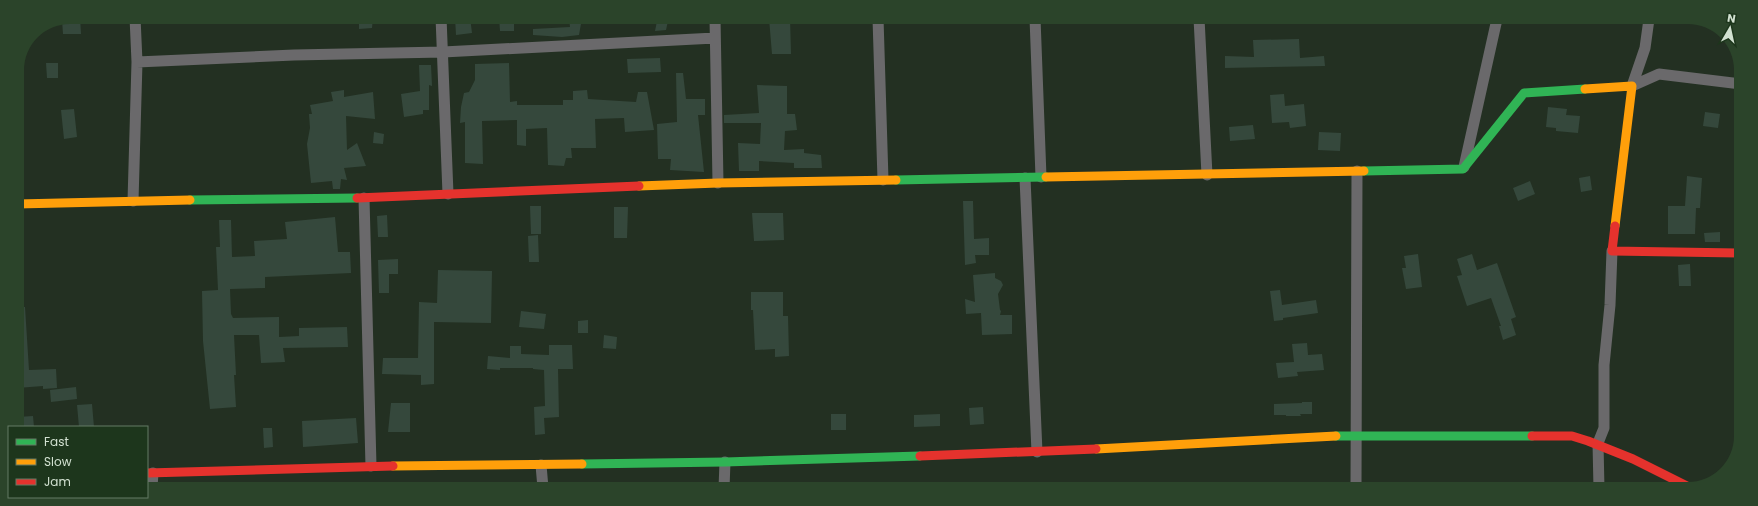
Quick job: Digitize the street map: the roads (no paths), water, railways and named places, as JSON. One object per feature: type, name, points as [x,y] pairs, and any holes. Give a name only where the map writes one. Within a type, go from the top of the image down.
[{"type":"street","points":[[133,201],[137,62],[135,24]]},
{"type":"street","points":[[441,24],[448,194]]},
{"type":"street","points":[[714,24],[718,183]]},
{"type":"street","points":[[878,24],[883,180]]},
{"type":"street","points":[[1035,24],[1041,177]]},
{"type":"street","points":[[1199,24],[1207,175]]},
{"type":"street","points":[[1463,169],[1496,24]]},
{"type":"street","points":[[1599,482],[1598,443],[1604,428],[1604,365],[1610,305],[1612,251],[1632,86],[1646,48],[1648,24]]},
{"type":"street","points":[[137,62],[294,55],[443,52],[715,38]]},
{"type":"street","points":[[1463,169],[1524,93],[1632,86],[1659,74],[1734,83]]},
{"type":"street","points":[[24,204],[364,198],[718,183],[1463,169]]},
{"type":"street","points":[[1356,482],[1357,171]]},
{"type":"street","points":[[1025,178],[1037,452]]},
{"type":"street","points":[[364,198],[371,466]]},
{"type":"street","points":[[1612,251],[1734,252]]},
{"type":"street","points":[[150,473],[371,466],[725,462],[1037,452],[1355,435],[1572,436],[1598,443],[1624,454],[1679,482]]},
{"type":"street","points":[[724,482],[725,462]]},
{"type":"street","points":[[541,465],[542,482]]}]
